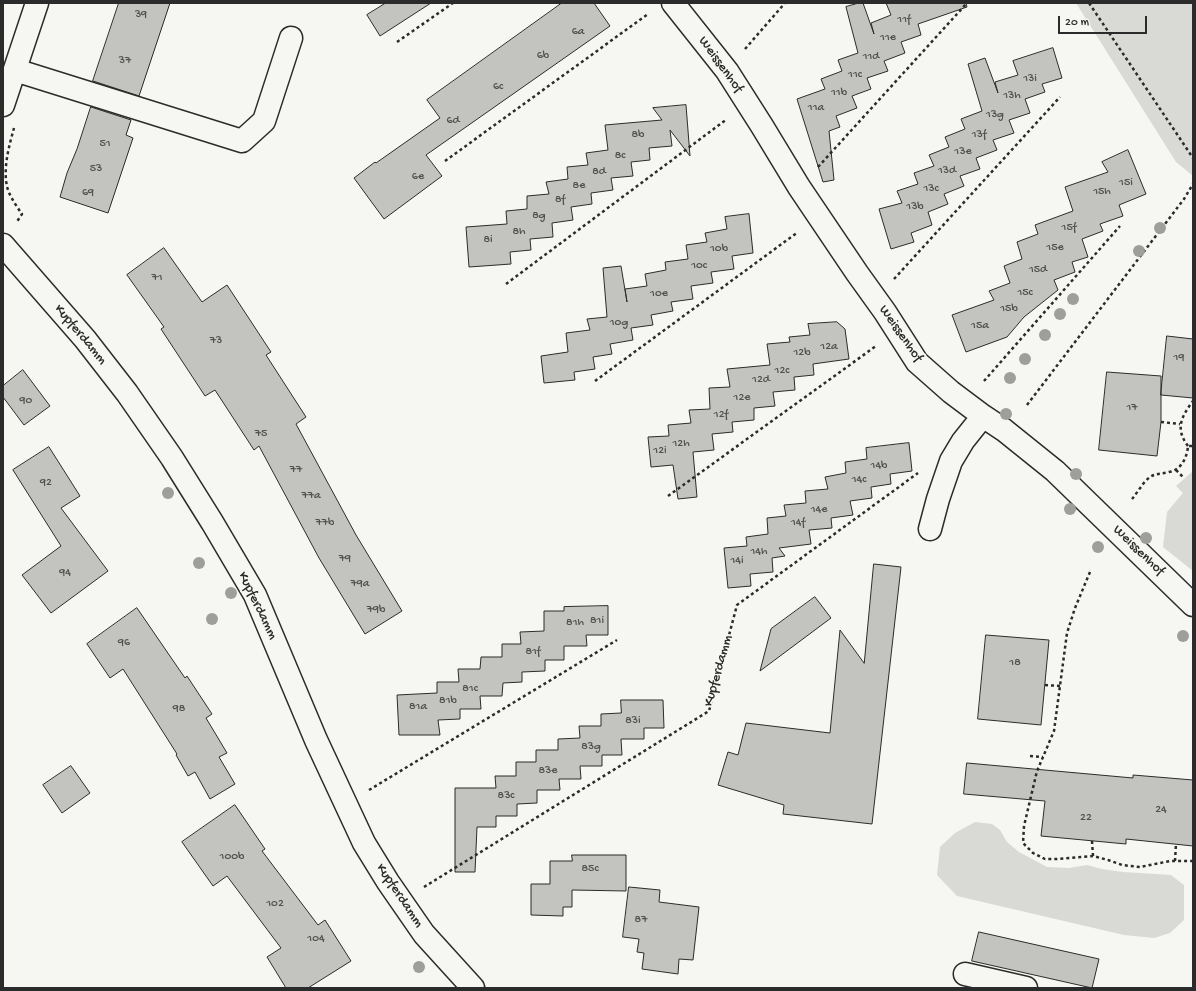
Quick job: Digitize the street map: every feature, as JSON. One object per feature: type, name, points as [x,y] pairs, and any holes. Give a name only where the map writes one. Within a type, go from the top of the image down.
[{"type":"street","points":[[3,105],[37,3]]},
{"type":"street","name":"Weissenhof","points":[[673,3],[727,71],[799,187],[885,312],[917,362],[951,392],[1004,430],[1054,471],[1193,606]]},
{"type":"street","points":[[15,70],[242,141],[264,121],[291,38]]},
{"type":"street","name":"Kupferdamm","points":[[3,245],[85,339],[127,393],[172,458],[255,595],[316,740],[364,843],[388,882],[424,934],[473,988]]},
{"type":"street","points":[[930,529],[938,499],[951,461],[983,416]]},
{"type":"street","points":[[965,974],[1026,988]]},
{"type":"path","points":[[397,42],[453,3]]},
{"type":"path","name":"Weissenhof","points":[[742,52],[785,3]]},
{"type":"path","points":[[813,172],[967,3]]},
{"type":"path","points":[[1089,3],[1193,158]]},
{"type":"path","points":[[445,162],[650,12]]},
{"type":"path","name":"Weissenhof","points":[[891,282],[1060,97]]},
{"type":"path","name":"Weissenhof","points":[[506,284],[732,116]]},
{"type":"path","points":[[14,225],[22,214],[8,189],[6,170],[8,150],[16,123]]},
{"type":"path","points":[[1027,405],[1184,199],[1193,184]]},
{"type":"path","points":[[984,381],[1120,226]]},
{"type":"path","points":[[595,381],[804,228]]},
{"type":"path","name":"Weissenhof","points":[[668,496],[881,343]]},
{"type":"path","points":[[1132,499],[1149,478],[1156,473],[1176,470],[1185,460],[1188,446],[1184,441],[1180,424],[1187,409],[1193,401]]},
{"type":"path","points":[[1161,422],[1180,424]]},
{"type":"path","points":[[1188,446],[1193,446]]},
{"type":"path","name":"Kupferdamm","points":[[420,890],[709,711],[737,606],[941,457],[951,461]]},
{"type":"path","points":[[1176,470],[1184,478]]},
{"type":"path","points":[[1090,572],[1075,608],[1067,633],[1054,730],[1037,771],[1024,826],[1023,843],[1032,853],[1045,859],[1093,856],[1122,865],[1140,867],[1175,861],[1193,861]]},
{"type":"path","points":[[363,793],[617,640]]},
{"type":"path","points":[[1045,685],[1060,686]]},
{"type":"path","points":[[1030,756],[1043,757]]},
{"type":"path","points":[[1092,841],[1093,856]]},
{"type":"path","points":[[1175,861],[1176,844]]},
{"type":"shaded area","points":[[1076,3],[1193,3],[1193,176],[1176,162]]},
{"type":"shaded area","points":[[1193,471],[1193,571],[1163,547],[1167,512],[1183,493],[1176,486]]},
{"type":"shaded area","points":[[975,822],[992,824],[1000,830],[1007,842],[1019,852],[1047,867],[1069,868],[1087,865],[1123,872],[1171,875],[1184,885],[1184,920],[1170,933],[1154,938],[1124,935],[957,896],[937,875],[940,847],[955,833]]},
{"type":"building","points":[[119,3],[170,3],[139,96],[93,81]]},
{"type":"building","points":[[386,3],[431,3],[380,36],[367,15]]},
{"type":"building","points":[[562,3],[594,3],[610,26],[426,155],[442,176],[384,219],[354,178],[440,118],[427,100]]},
{"type":"building","points":[[863,3],[874,34],[871,23],[891,15],[886,3],[966,3],[967,7],[918,24],[921,35],[901,42],[905,53],[884,61],[888,71],[867,78],[871,89],[852,96],[857,108],[836,116],[840,127],[829,131],[834,180],[823,182],[797,99],[825,89],[821,79],[842,71],[838,60],[858,53],[846,7]]},
{"type":"building","points":[[1053,48],[1062,78],[1042,84],[1045,92],[1025,99],[1030,113],[1009,120],[1014,133],[993,140],[997,150],[976,158],[980,169],[960,176],[964,186],[944,194],[948,204],[928,212],[932,225],[911,233],[914,242],[891,249],[879,209],[902,203],[897,191],[918,184],[914,173],[934,166],[929,155],[949,147],[945,137],[965,129],[961,119],[982,111],[968,64],[985,58],[998,93],[995,82],[1018,75],[1013,61]]},
{"type":"building","points":[[686,105],[690,156],[670,130],[672,146],[649,148],[650,160],[631,162],[633,176],[611,178],[613,190],[591,193],[592,204],[571,207],[573,220],[552,223],[553,237],[530,239],[531,250],[510,252],[511,264],[469,267],[466,227],[507,224],[506,211],[527,209],[527,196],[549,194],[546,182],[568,179],[567,167],[588,165],[586,153],[608,150],[605,125],[662,120],[653,108]]},
{"type":"building","points":[[91,107],[131,120],[126,135],[133,138],[108,213],[60,197]]},
{"type":"building","points":[[1128,150],[1146,194],[1119,205],[1123,216],[1100,224],[1103,231],[1082,239],[1088,257],[1072,262],[1075,272],[1054,280],[1058,290],[1024,317],[1007,337],[966,352],[952,315],[994,300],[989,291],[1010,283],[1004,266],[1022,259],[1017,242],[1038,234],[1035,225],[1073,211],[1065,187],[1108,172],[1102,162]]},
{"type":"building","points":[[749,214],[753,253],[732,256],[734,269],[711,272],[713,283],[691,286],[693,299],[671,302],[673,311],[651,315],[653,325],[631,328],[633,340],[610,344],[612,354],[593,357],[595,369],[574,372],[575,380],[544,383],[541,356],[568,352],[566,333],[590,330],[587,319],[607,317],[603,268],[621,266],[627,302],[625,289],[647,286],[645,274],[666,270],[665,262],[688,259],[686,245],[707,242],[705,233],[727,229],[725,217]]},
{"type":"building","points":[[164,248],[202,302],[227,285],[271,352],[266,355],[306,417],[296,424],[356,535],[402,611],[365,634],[319,558],[259,446],[254,450],[215,390],[205,396],[161,329],[164,327],[127,275]]},
{"type":"building","points":[[837,322],[845,329],[849,359],[813,364],[814,375],[794,377],[795,390],[773,392],[775,406],[754,408],[754,420],[732,422],[733,432],[712,434],[714,450],[693,452],[697,497],[678,499],[673,465],[651,467],[648,437],[669,436],[668,425],[691,423],[689,410],[710,409],[709,388],[730,387],[727,369],[770,365],[767,344],[790,342],[789,337],[810,335],[808,324]]},
{"type":"building","points":[[1167,336],[1193,339],[1193,398],[1161,395]]},
{"type":"building","points":[[23,370],[50,406],[24,425],[3,397],[3,386]]},
{"type":"building","points":[[1107,372],[1161,376],[1161,422],[1157,456],[1099,450]]},
{"type":"building","points":[[909,443],[912,471],[890,474],[891,484],[871,487],[872,498],[850,501],[853,515],[831,518],[832,528],[809,530],[811,544],[779,548],[785,556],[772,558],[773,572],[750,574],[751,586],[728,588],[724,548],[747,546],[746,537],[768,534],[767,518],[786,516],[784,505],[806,503],[805,491],[828,489],[825,477],[846,473],[845,462],[867,459],[866,448]]},
{"type":"building","points":[[49,447],[80,496],[61,508],[108,571],[51,613],[22,575],[61,546],[13,470]]},
{"type":"building","points":[[874,564],[901,567],[872,824],[783,814],[784,805],[718,785],[728,752],[738,755],[746,723],[830,733],[840,630],[864,663]]},
{"type":"building","points":[[815,597],[831,618],[760,671],[771,629]]},
{"type":"building","points":[[608,606],[608,635],[586,635],[587,646],[564,646],[564,660],[545,660],[545,671],[522,672],[522,682],[503,683],[502,696],[480,696],[481,709],[460,709],[460,719],[438,720],[440,735],[399,735],[397,695],[437,693],[437,682],[459,682],[458,669],[480,669],[481,657],[502,657],[502,644],[521,644],[520,632],[544,631],[544,611],[564,611],[564,607]]},
{"type":"building","points":[[137,608],[185,678],[187,676],[212,714],[206,718],[227,753],[219,757],[235,784],[210,799],[195,772],[188,776],[176,755],[177,754],[123,669],[110,678],[87,644]]},
{"type":"building","points":[[986,635],[1049,640],[1041,725],[978,719]]},
{"type":"building","points":[[621,700],[663,700],[664,728],[644,728],[644,739],[621,739],[622,755],[602,755],[602,766],[580,766],[581,779],[559,779],[560,790],[537,790],[537,803],[517,804],[517,816],[496,816],[496,827],[477,827],[475,872],[455,872],[455,788],[496,788],[495,776],[516,776],[516,762],[536,762],[536,750],[558,750],[558,739],[580,738],[579,726],[601,726],[601,714],[621,713]]},
{"type":"building","points":[[967,763],[1133,778],[1133,775],[1193,780],[1193,846],[1126,839],[1126,844],[1041,836],[1045,801],[964,794]]},
{"type":"building","points":[[71,766],[90,793],[62,813],[43,785]]},
{"type":"building","points":[[235,805],[265,849],[262,851],[318,925],[325,920],[351,961],[308,988],[286,988],[267,957],[281,948],[227,876],[213,886],[182,842]]},
{"type":"building","points":[[572,855],[626,855],[626,891],[572,890],[572,907],[563,907],[563,916],[531,915],[531,884],[550,884],[550,861],[572,861]]},
{"type":"building","points":[[629,887],[660,890],[659,902],[699,907],[693,960],[679,959],[678,974],[642,969],[644,953],[637,952],[639,939],[623,937]]},
{"type":"building","points":[[979,932],[1099,959],[1092,988],[972,961]]}]
